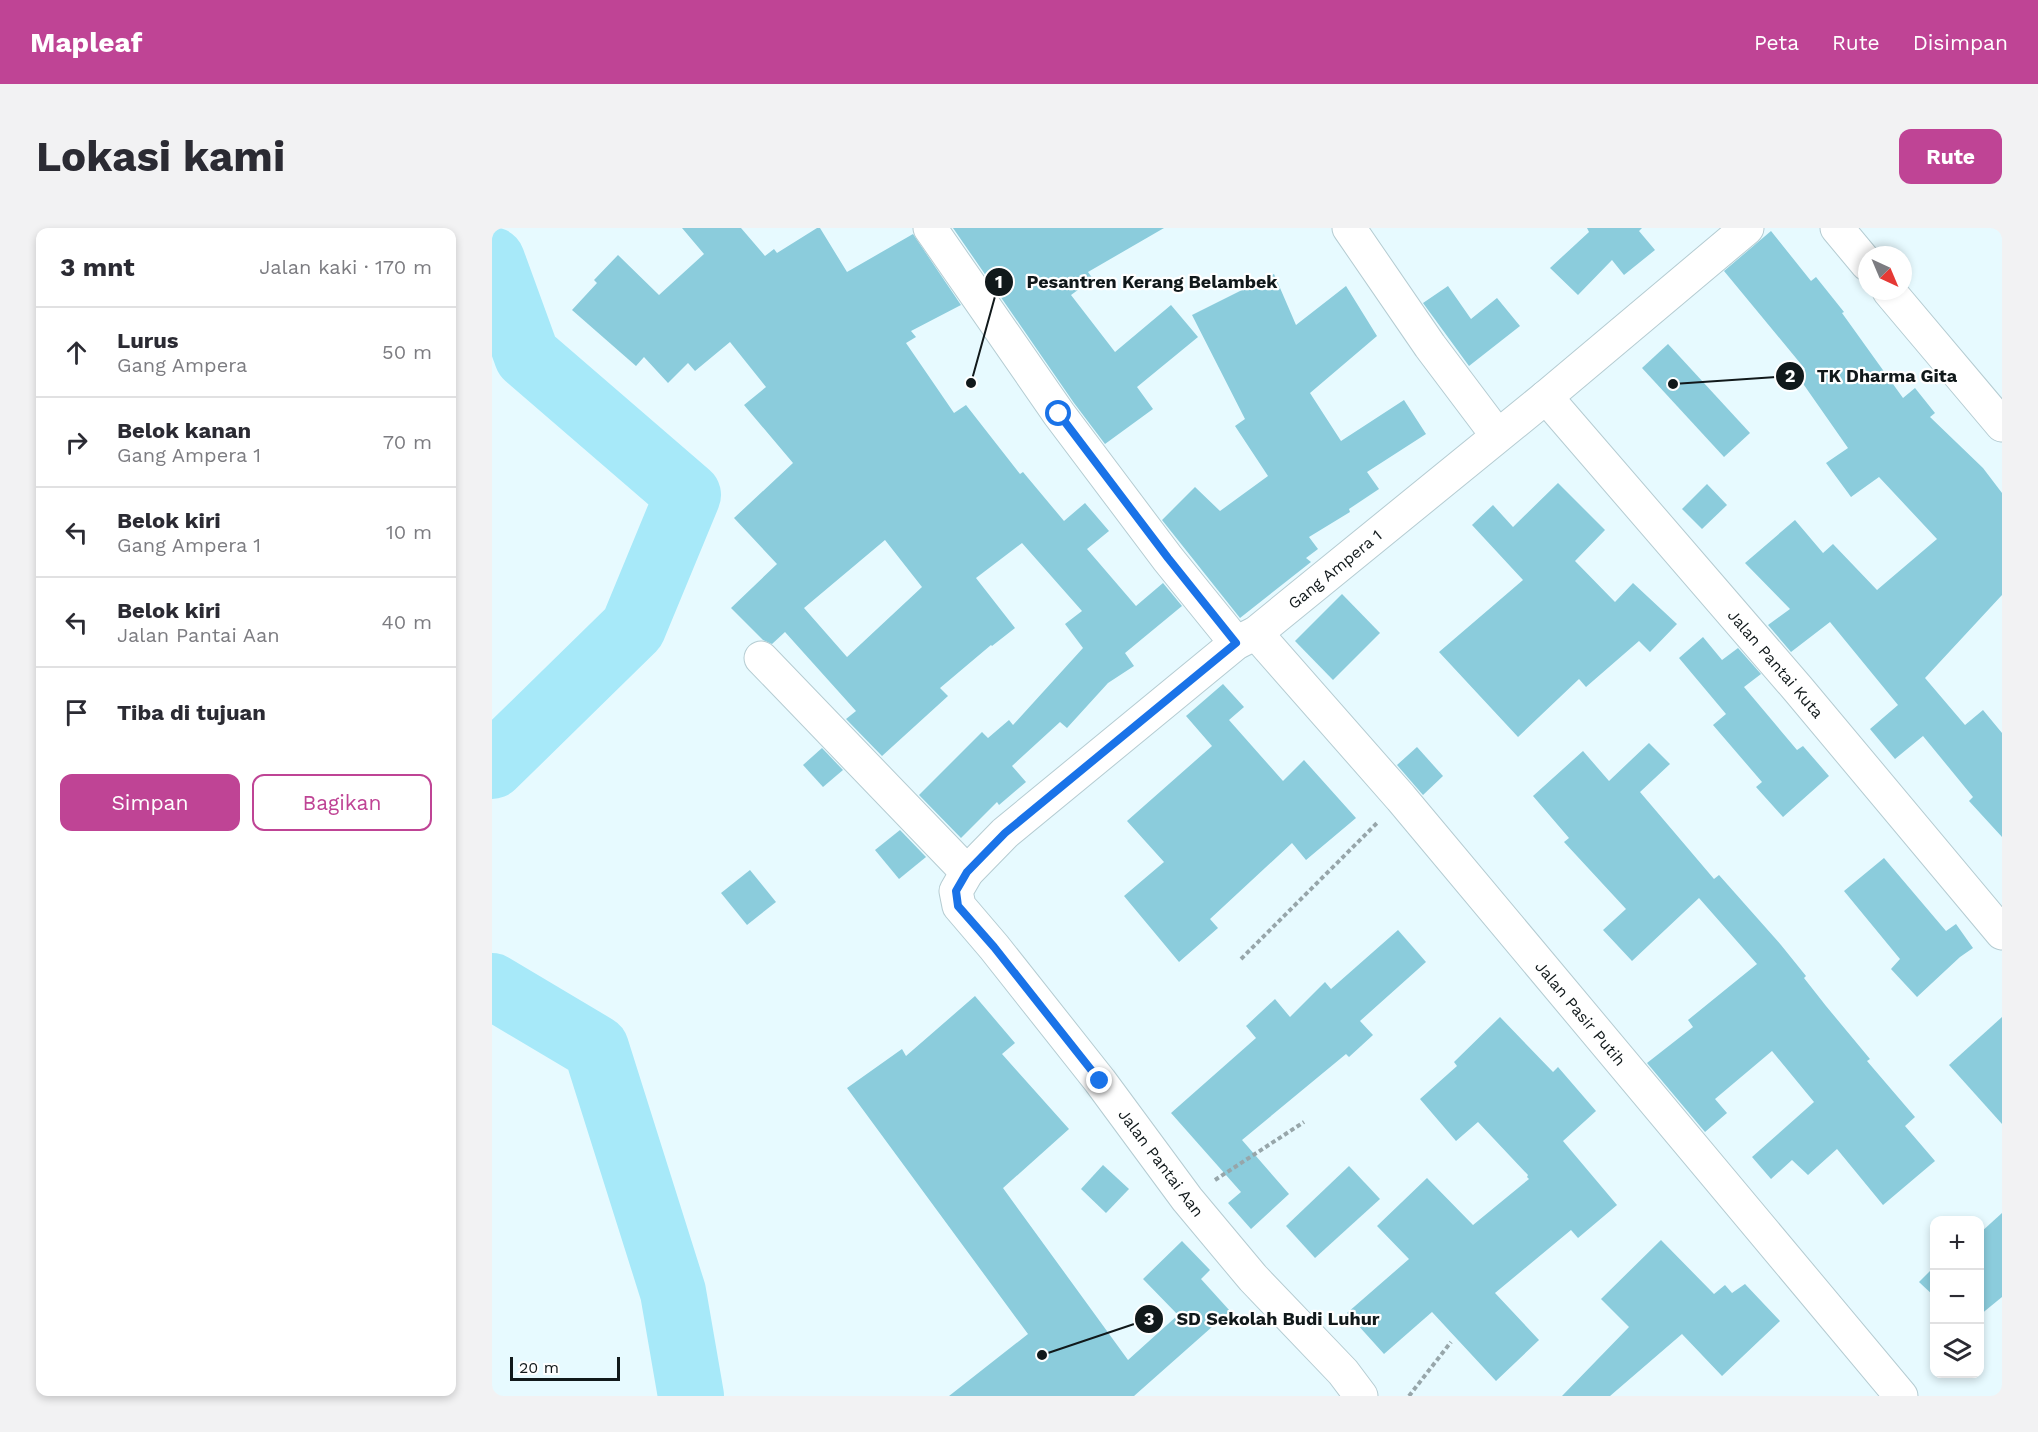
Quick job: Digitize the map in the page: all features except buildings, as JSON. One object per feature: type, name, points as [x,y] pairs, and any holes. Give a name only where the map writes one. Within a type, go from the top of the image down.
[{"type":"street","name":"Jalan Pasir Putih","points":[[930,228],[1059,414],[1168,558],[1401,798],[1901,1396]]},
{"type":"street","points":[[1349,228],[1424,337],[1497,435]]},
{"type":"street","name":"Gang Ampera 1","points":[[971,922],[958,906],[956,891],[967,872],[1005,833],[1546,397],[1747,228]]},
{"type":"street","points":[[1837,228],[1858,253]]},
{"type":"street","points":[[1897,300],[2002,425]]},
{"type":"street","name":"Jalan Pantai Kuta","points":[[1546,397],[1798,689],[2002,933]]},
{"type":"street","points":[[761,658],[967,872]]},
{"type":"street","name":"Jalan Pantai Aan","points":[[971,922],[994,947],[1100,1081],[1187,1199],[1253,1278],[1343,1372],[1361,1396]]},
{"type":"path","points":[[1241,959],[1401,798]]},
{"type":"path","points":[[1187,1199],[1304,1122]]},
{"type":"path","points":[[1409,1396],[1451,1342]]},
{"type":"waterway","points":[[492,260],[527,356],[688,495],[633,628],[492,766]]},
{"type":"waterway","points":[[492,986],[596,1048],[673,1292],[691,1396]]},
{"type":"place","name":"Pesantren Kerang Belambek","points":[[971,383]]},
{"type":"place","name":"TK Dharma Gita","points":[[1673,384]]},
{"type":"place","name":"SD Sekolah Budi Luhur","points":[[1042,1355]]},
{"type":"route","points":[[1059,414],[1168,558],[1236,643],[1005,833],[967,872],[956,891],[958,906],[994,947],[1100,1081]]}]
